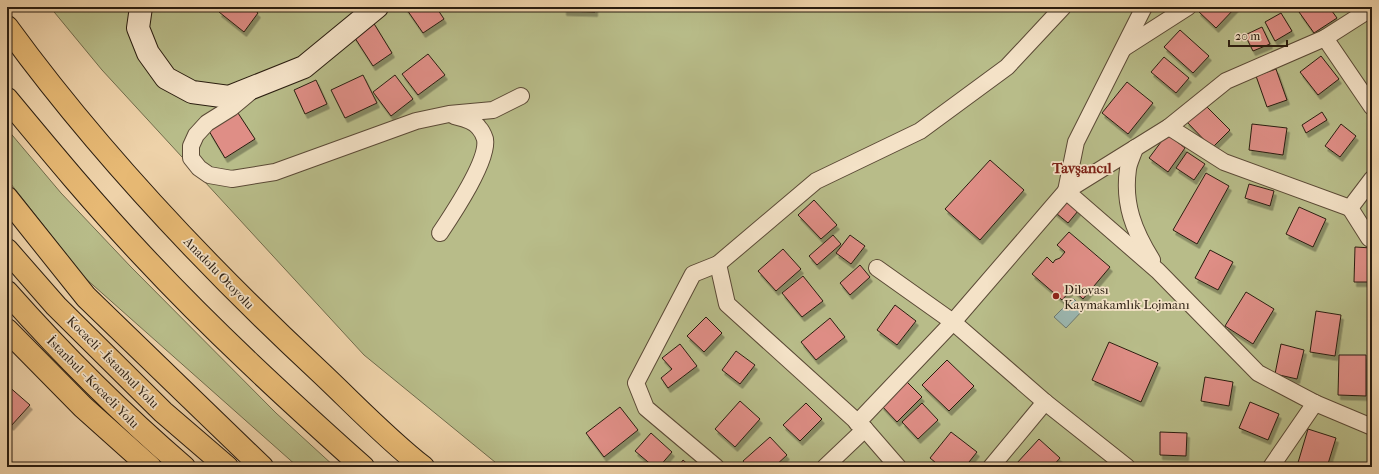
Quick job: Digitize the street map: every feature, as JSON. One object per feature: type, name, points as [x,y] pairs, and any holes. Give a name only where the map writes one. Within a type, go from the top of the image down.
[{"type":"highway","name":"Anadolu Otoyolu","points":[[7,27],[32,62],[98,144],[168,221],[280,335],[423,467]]},
{"type":"highway","points":[[7,99],[68,174],[142,256],[260,374],[363,467]]},
{"type":"highway","points":[[7,198],[86,297],[262,467]]},
{"type":"highway","name":"Kocaeli - İstanbul Yolu","points":[[7,250],[56,306],[163,412],[226,467]]},
{"type":"highway","name":"İstanbul - Kocaeli Yolu","points":[[7,292],[35,324],[144,432],[184,467]]},
{"type":"highway","points":[[7,330],[83,407],[150,467]]},
{"type":"main road","points":[[141,7],[138,28],[148,53],[166,78],[192,92],[229,97],[304,67],[376,7]]},
{"type":"street","points":[[367,7],[376,7]]},
{"type":"street","points":[[716,467],[646,408],[636,383],[693,274],[718,264],[816,182],[920,131],[1007,68],[1063,7]]},
{"type":"street","points":[[1066,191],[1076,142],[1144,7]]},
{"type":"street","points":[[1123,49],[1188,7]]},
{"type":"street","points":[[825,467],[1066,191],[1170,127],[1226,81],[1325,38],[1372,8]]},
{"type":"street","points":[[1325,38],[1372,108]]},
{"type":"street","points":[[258,86],[231,108],[207,123],[196,135],[191,146],[191,158],[198,168],[209,175],[232,179],[275,172],[416,121],[448,114],[493,110],[521,96]]},
{"type":"street","points":[[440,233],[463,198],[482,161],[485,139],[478,126],[469,120],[448,114]]},
{"type":"street","points":[[1170,127],[1224,162],[1350,208],[1369,238],[1372,240]]},
{"type":"street","points":[[1135,148],[1128,167],[1128,208],[1144,248],[1158,271]]},
{"type":"street","points":[[1350,208],[1372,179]]},
{"type":"street","points":[[1066,191],[1158,271],[1258,373],[1315,403],[1372,427]]},
{"type":"street","points":[[718,264],[727,304],[861,426],[898,467]]},
{"type":"street","points":[[877,268],[953,322],[1045,402],[1127,467]]},
{"type":"street","points":[[991,467],[1045,402]]},
{"type":"street","points":[[1271,467],[1315,403]]},
{"type":"green space","points":[[50,7],[1372,7],[1372,467],[501,467],[364,355],[102,70]]},
{"type":"green space","points":[[7,129],[61,193],[131,267],[276,413],[335,467],[298,467],[85,278],[7,179]]},
{"type":"water","points":[[1073,298],[1084,309],[1066,328],[1054,317]]},
{"type":"building","points":[[223,7],[251,7],[258,13],[244,32],[219,12]]},
{"type":"building","points":[[405,7],[436,7],[444,19],[423,33]]},
{"type":"building","points":[[564,7],[595,7],[595,12],[564,11]]},
{"type":"building","points":[[1202,7],[1236,7],[1216,28],[1198,11]]},
{"type":"building","points":[[1307,7],[1329,7],[1337,18],[1314,33],[1299,12]]},
{"type":"building","points":[[1281,13],[1292,31],[1275,41],[1265,22]]},
{"type":"building","points":[[373,22],[392,53],[373,66],[353,35]]},
{"type":"building","points":[[1262,27],[1270,44],[1253,51],[1245,35]]},
{"type":"building","points":[[1180,30],[1209,56],[1193,73],[1164,47]]},
{"type":"building","points":[[428,54],[445,75],[418,95],[402,74]]},
{"type":"building","points":[[1321,56],[1339,79],[1318,95],[1300,72]]},
{"type":"building","points":[[1164,57],[1189,78],[1176,93],[1151,72]]},
{"type":"building","points":[[1276,69],[1287,100],[1267,107],[1256,76]]},
{"type":"building","points":[[363,75],[377,103],[345,118],[331,90]]},
{"type":"building","points":[[395,75],[413,99],[391,116],[373,92]]},
{"type":"building","points":[[316,80],[327,104],[305,114],[294,90]]},
{"type":"building","points":[[1127,82],[1153,103],[1128,134],[1102,113]]},
{"type":"building","points":[[1204,104],[1230,130],[1212,148],[1186,121]]},
{"type":"building","points":[[1322,112],[1327,120],[1306,133],[1302,125]]},
{"type":"building","points":[[238,113],[255,139],[225,158],[209,131]]},
{"type":"building","points":[[1252,124],[1287,128],[1283,155],[1249,150]]},
{"type":"building","points":[[1341,124],[1356,136],[1340,157],[1325,146]]},
{"type":"building","points":[[1167,134],[1185,148],[1168,172],[1149,158]]},
{"type":"building","points":[[1187,152],[1205,164],[1194,180],[1176,168]]},
{"type":"building","points":[[990,160],[1024,190],[980,240],[945,209]]},
{"type":"building","points":[[1206,173],[1229,186],[1197,244],[1173,230]]},
{"type":"building","points":[[1249,184],[1274,191],[1270,206],[1245,198]]},
{"type":"building","points":[[1066,191],[1083,205],[1068,223],[1051,209]]},
{"type":"building","points":[[814,200],[837,225],[821,239],[798,215]]},
{"type":"building","points":[[1299,207],[1326,219],[1313,247],[1286,234]]},
{"type":"building","name":"Dilovası Kaymakamlık Lojmanı","points":[[1069,232],[1110,267],[1083,299],[1072,289],[1062,300],[1032,274],[1047,257],[1053,263],[1055,260],[1060,258],[1065,252],[1057,245]]},
{"type":"building","points":[[833,235],[841,244],[817,265],[809,256]]},
{"type":"building","points":[[850,235],[865,246],[851,264],[836,253]]},
{"type":"building","points":[[1355,247],[1372,248],[1372,282],[1354,282]]},
{"type":"building","points":[[783,249],[801,269],[776,291],[758,271]]},
{"type":"building","points":[[1210,250],[1233,262],[1218,290],[1195,278]]},
{"type":"building","points":[[860,265],[870,277],[850,295],[840,283]]},
{"type":"building","points":[[803,276],[823,301],[802,317],[782,293]]},
{"type":"building","points":[[1246,292],[1274,309],[1253,344],[1225,326]]},
{"type":"building","points":[[895,305],[916,321],[897,345],[877,330]]},
{"type":"building","points":[[1316,311],[1341,315],[1335,356],[1310,352]]},
{"type":"building","points":[[706,317],[722,333],[704,352],[687,336]]},
{"type":"building","points":[[830,318],[845,337],[816,360],[801,342]]},
{"type":"building","points":[[1109,342],[1158,363],[1141,402],[1092,380]]},
{"type":"building","points":[[680,344],[697,366],[668,388],[661,378],[672,369],[662,358]]},
{"type":"building","points":[[1281,344],[1304,350],[1297,379],[1275,374]]},
{"type":"building","points":[[736,351],[755,365],[740,384],[722,370]]},
{"type":"building","points":[[1339,355],[1366,355],[1366,396],[1338,395]]},
{"type":"building","points":[[947,360],[974,386],[949,411],[922,385]]},
{"type":"building","points":[[1205,377],[1233,382],[1229,406],[1201,401]]},
{"type":"building","points":[[906,381],[922,397],[897,422],[881,405]]},
{"type":"building","points":[[7,385],[30,405],[11,426],[7,422]]},
{"type":"building","points":[[740,401],[760,419],[735,447],[715,429]]},
{"type":"building","points":[[1250,402],[1279,414],[1268,440],[1239,428]]},
{"type":"building","points":[[806,403],[822,419],[800,441],[783,425]]},
{"type":"building","points":[[922,403],[938,420],[918,439],[902,422]]},
{"type":"building","points":[[620,407],[638,430],[604,457],[586,433]]},
{"type":"building","points":[[1308,429],[1336,438],[1327,467],[1297,466]]},
{"type":"building","points":[[951,432],[977,452],[965,467],[941,467],[930,458]]},
{"type":"building","points":[[1160,432],[1187,433],[1186,456],[1160,455]]},
{"type":"building","points":[[651,433],[672,452],[659,467],[654,467],[635,451]]},
{"type":"building","points":[[770,437],[787,455],[774,467],[748,467],[743,461]]},
{"type":"building","points":[[1039,439],[1060,458],[1052,467],[1020,467],[1016,464]]},
{"type":"building","points":[[683,460],[691,467],[678,467]]},
{"type":"place","name":"Dilovası Kaymakamlık Lojmanı","points":[[1056,296]]},
{"type":"district","name":"Tavşancıl","points":[[1082,168]]}]
